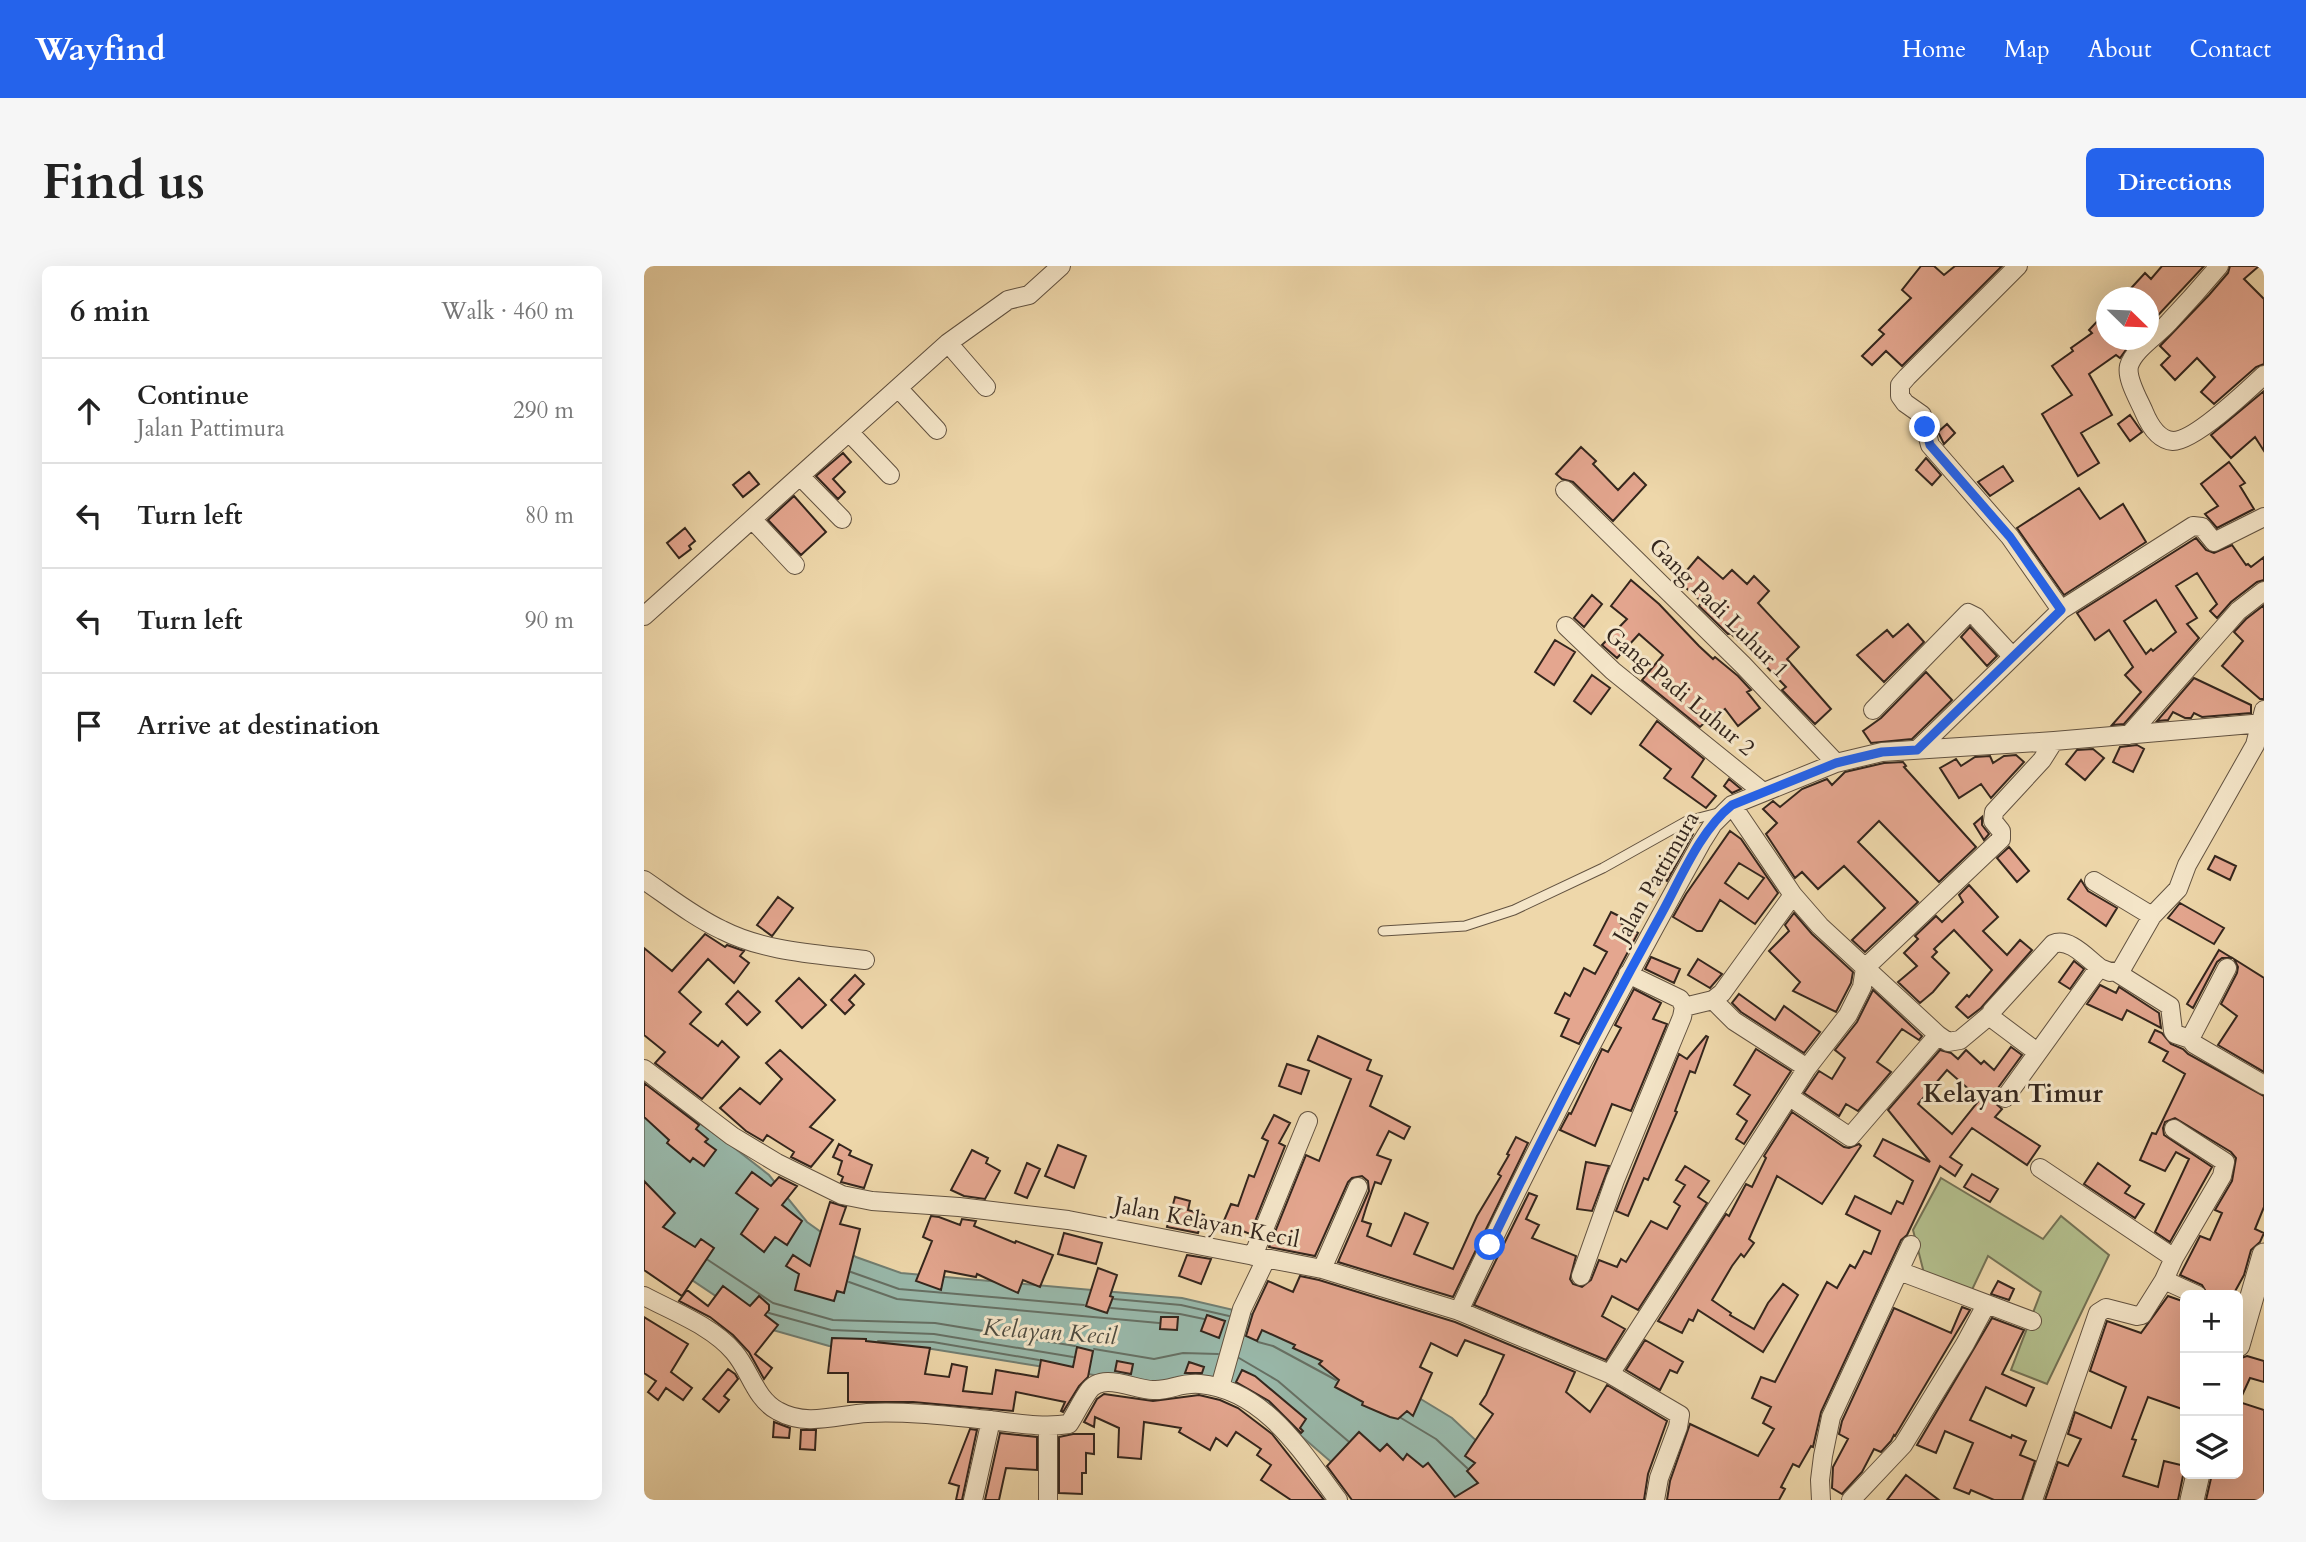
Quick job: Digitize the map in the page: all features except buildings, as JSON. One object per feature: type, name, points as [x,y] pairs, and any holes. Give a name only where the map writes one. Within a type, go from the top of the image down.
[{"type":"street","points":[[644,616],[948,343],[1008,300],[1029,295],[1061,266]]},
{"type":"street","points":[[2018,266],[1907,377],[1900,385],[1899,396],[1922,415],[1930,445],[2010,537],[2061,610]]},
{"type":"street","points":[[2220,266],[2129,365],[2138,398],[2152,429],[2172,441],[2181,439],[2211,421],[2264,376]]},
{"type":"street","points":[[948,343],[986,387]]},
{"type":"street","points":[[898,388],[937,430]]},
{"type":"street","points":[[849,432],[890,475]]},
{"type":"street","points":[[800,476],[842,519]]},
{"type":"street","name":"Gang Padi Luhur 1","points":[[1565,490],[1743,665],[1836,763]]},
{"type":"street","points":[[1917,750],[2061,610],[2193,526],[2202,527],[2214,542],[2264,517]]},
{"type":"street","points":[[752,519],[795,565]]},
{"type":"street","points":[[2129,735],[2238,611],[2264,591]]},
{"type":"street","points":[[1873,710],[1968,613],[1976,617],[2012,656]]},
{"type":"street","name":"Gang Padi Luhur 2","points":[[1566,626],[1613,671],[1763,792]]},
{"type":"street","points":[[2005,1098],[2037,1052],[2108,970],[2120,970],[2152,916],[2178,889],[2187,865],[2255,745],[2263,719]]},
{"type":"street","name":"Jalan Pattimura","points":[[1459,1311],[1529,1163],[1628,974],[1701,843],[1728,808],[1836,763],[1882,752],[2129,735],[2263,719]]},
{"type":"street","points":[[1610,1374],[1808,1068],[1848,1015],[1862,987],[1865,968],[2001,839],[2001,831],[1993,821],[1994,812],[2042,760],[2054,741]]},
{"type":"street","points":[[1728,808],[1793,895],[1838,945],[1948,1042],[1960,1040],[1990,1014],[2053,944],[2067,943],[2169,1006],[2175,1034],[2190,1039],[2193,1044],[2264,1086]]},
{"type":"street","points":[[644,880],[695,915],[723,931],[747,940],[800,952],[865,960]]},
{"type":"street","points":[[2094,881],[2152,916]]},
{"type":"street","points":[[1684,1007],[1713,1000],[1730,985],[1793,895]]},
{"type":"street","points":[[2190,1039],[2227,968]]},
{"type":"street","points":[[1581,1276],[1615,1180],[1684,1007],[1680,999],[1628,974]]},
{"type":"street","points":[[1713,1000],[1734,1021],[1808,1068]]},
{"type":"street","points":[[1990,1014],[2037,1052]]},
{"type":"street","points":[[1790,1097],[1850,1137],[1938,1035]]},
{"type":"street","name":"Jalan Kelayan Kecil","points":[[644,1069],[732,1136],[777,1163],[852,1198],[1068,1220],[1194,1242],[1322,1269],[1459,1311],[1610,1374],[1680,1415],[1659,1478],[1655,1500]]},
{"type":"street","points":[[1220,1385],[1242,1309],[1308,1121]]},
{"type":"street","points":[[2033,1500],[2098,1313],[2106,1308],[2137,1317],[2142,1315],[2222,1176],[2225,1162],[2174,1129]]},
{"type":"street","points":[[2040,1168],[2174,1258]]},
{"type":"street","points":[[1322,1269],[1358,1187]]},
{"type":"street","points":[[1821,1500],[1820,1480],[1828,1425],[1911,1245]]},
{"type":"street","points":[[2243,1314],[2264,1255]]},
{"type":"street","points":[[1899,1271],[2032,1321]]},
{"type":"street","points":[[2164,1280],[2186,1290]]},
{"type":"street","points":[[644,1296],[720,1338],[736,1353],[766,1404],[779,1412],[810,1420],[867,1413],[991,1420],[1048,1427],[1069,1424],[1089,1390],[1098,1383],[1108,1382],[1148,1390],[1167,1390],[1179,1384],[1220,1385],[1248,1399],[1269,1416],[1299,1448],[1338,1500]]},
{"type":"street","points":[[1851,1500],[1903,1445],[1986,1305]]},
{"type":"street","points":[[972,1500],[991,1420]]},
{"type":"street","points":[[1048,1427],[1048,1500]]},
{"type":"street","points":[[2192,1500],[2197,1479]]},
{"type":"lane","points":[[1383,931],[1465,926],[1514,910],[1603,867],[1687,821],[1728,808]]},
{"type":"green space","points":[[1941,1178],[2043,1239],[2061,1216],[2109,1255],[2047,1384],[2011,1370],[2041,1292],[1988,1256],[1970,1294],[1925,1277],[1913,1230]]},
{"type":"water","name":"Kelayan Kecil","points":[[644,1085],[769,1175],[807,1222],[856,1257],[901,1273],[1182,1298],[1281,1321],[1368,1367],[1452,1418],[1500,1463],[1515,1500],[1393,1498],[1330,1461],[1262,1402],[932,1349],[829,1346],[762,1327],[665,1262],[644,1243]]},
{"type":"district","name":"Kelayan Timur","points":[[2013,1093]]},
{"type":"route","points":[[1490,1245],[1529,1163],[1628,974],[1701,843],[1723,812],[1732,805],[1836,763],[1882,752],[1917,750],[2061,610],[2010,537],[1930,445],[1925,427]]}]
